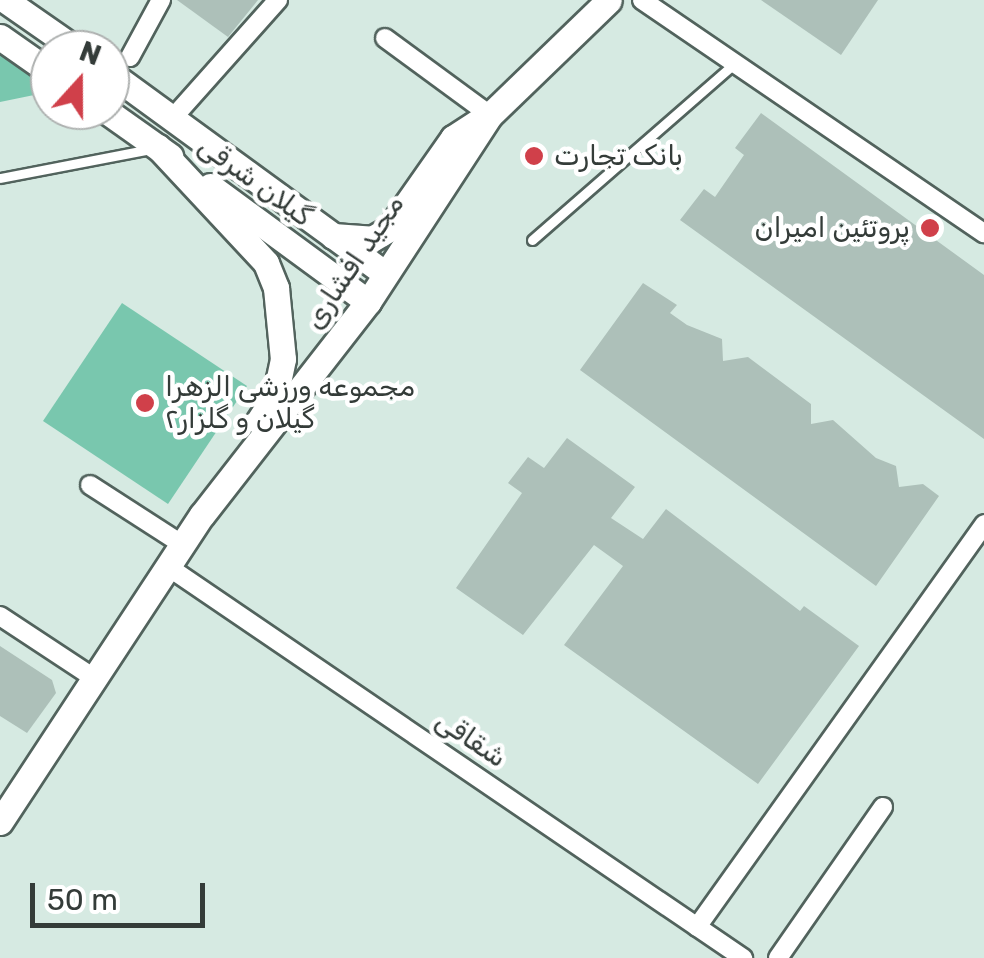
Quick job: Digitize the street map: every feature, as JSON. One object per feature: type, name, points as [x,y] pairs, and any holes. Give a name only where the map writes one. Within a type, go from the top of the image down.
[{"type":"main road","points":[[5,0],[48,30]]},
{"type":"main road","name":"مجید افشاری","points":[[0,822],[90,676],[202,515],[368,302],[490,115],[609,0]]},
{"type":"main road","points":[[0,36],[30,58]]},
{"type":"main road","name":"گیلان شرقی","points":[[130,76],[171,120],[384,273]]},
{"type":"main road","name":"گیلان شرقی","points":[[325,234],[354,241],[390,228],[452,138],[490,115]]},
{"type":"main road","name":"گیلان شرقی","points":[[130,128],[368,302]]},
{"type":"main road","points":[[158,148],[266,262],[282,320],[274,396],[202,515]]},
{"type":"street","points":[[130,49],[161,0]]},
{"type":"street","points":[[171,120],[278,0]]},
{"type":"street","points":[[642,0],[984,233]]},
{"type":"street","points":[[385,38],[490,115]]},
{"type":"street","name":"شقاقی","points":[[90,485],[175,555],[743,958]]},
{"type":"street","points":[[697,926],[984,524]]},
{"type":"street","points":[[0,616],[90,676]]},
{"type":"street","points":[[778,958],[883,807]]},
{"type":"lane","points":[[532,240],[736,63]]},
{"type":"lane","points":[[0,178],[158,148]]},
{"type":"green space","points":[[0,48],[30,69],[30,96],[0,102]]},
{"type":"green space","name":"مجموعه ورزشی الزهرا گیلان و گلزار۲","points":[[122,303],[247,386],[168,504],[43,421]]},
{"type":"building","points":[[177,0],[258,0],[228,37]]},
{"type":"building","points":[[761,0],[878,0],[841,55]]},
{"type":"building","points":[[761,113],[984,275],[984,439],[680,220],[704,189],[715,197],[744,155],[735,148]]},
{"type":"building","points":[[643,283],[677,305],[670,313],[687,325],[722,339],[723,361],[748,357],[811,404],[811,424],[833,420],[876,458],[896,466],[899,487],[923,484],[939,496],[876,586],[580,370]]},
{"type":"building","points":[[567,438],[635,487],[611,518],[643,539],[666,509],[800,611],[804,606],[859,646],[758,784],[564,645],[623,566],[594,545],[523,635],[456,588],[522,493],[508,483],[528,457],[544,468]]},
{"type":"building","points":[[0,646],[52,680],[56,693],[27,733],[0,716]]},
{"type":"place","name":"بانک تجارت","points":[[534,156]]},
{"type":"place","name":"پروتئین امیران","points":[[930,228]]},
{"type":"place","name":"مجموعه ورزشی الزهرا گیلان و گلزار۲","points":[[145,403]]}]
